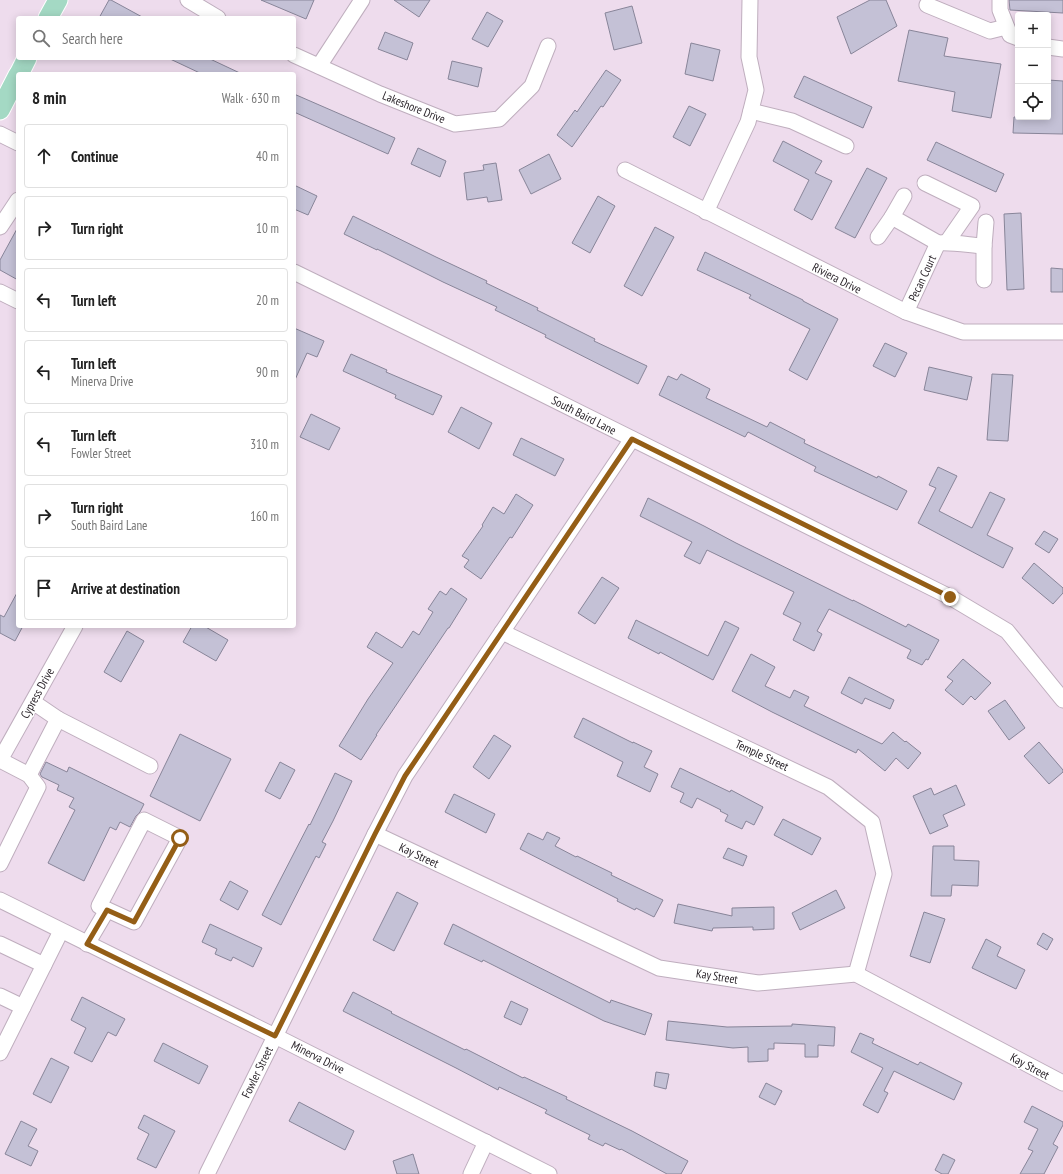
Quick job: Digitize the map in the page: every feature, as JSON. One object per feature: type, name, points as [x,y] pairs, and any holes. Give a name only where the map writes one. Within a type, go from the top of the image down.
[{"type":"main road","points":[[49,16],[58,0]]},
{"type":"main road","points":[[20,72],[26,60]]},
{"type":"main road","points":[[0,110],[16,79]]},
{"type":"street","points":[[188,0],[215,16]]},
{"type":"street","points":[[319,66],[362,0]]},
{"type":"street","points":[[706,212],[748,122],[756,90],[749,57],[750,0]]},
{"type":"street","points":[[1000,0],[1000,10],[1006,27],[1010,35],[1015,37]]},
{"type":"street","points":[[927,5],[990,31],[1006,27]]},
{"type":"street","name":"Lakeshore Drive","points":[[296,56],[380,94],[455,124],[499,118],[532,86],[548,46]]},
{"type":"street","points":[[1051,47],[1063,49]]},
{"type":"street","points":[[751,112],[792,121],[846,146]]},
{"type":"street","points":[[0,134],[16,142]]},
{"type":"street","name":"Riviera Drive","points":[[625,170],[906,312],[963,332],[1063,332]]},
{"type":"street","name":"Pecan Court","points":[[906,312],[943,242],[972,206],[925,183]]},
{"type":"street","points":[[878,237],[904,196]]},
{"type":"street","points":[[0,227],[16,203]]},
{"type":"street","points":[[892,217],[943,242],[984,246]]},
{"type":"street","points":[[984,280],[986,222]]},
{"type":"street","name":"South Baird Lane","points":[[296,273],[950,597],[1006,631],[1063,700]]},
{"type":"street","points":[[0,292],[16,300]]},
{"type":"street","name":"Fowler Street","points":[[207,1174],[405,776],[632,439]]},
{"type":"street","name":"Cypress Drive","points":[[0,760],[74,628]]},
{"type":"street","name":"Temple Street","points":[[502,632],[828,787],[872,822],[884,874],[856,974]]},
{"type":"street","points":[[32,702],[58,719],[150,766]]},
{"type":"street","points":[[29,775],[58,719]]},
{"type":"street","points":[[0,760],[29,775],[38,787],[0,864]]},
{"type":"street","points":[[144,820],[180,838],[134,922],[107,910],[99,906],[144,820]]},
{"type":"street","name":"Kay Street","points":[[375,834],[659,968],[758,983],[856,974],[1063,1083]]},
{"type":"street","name":"Minerva Drive","points":[[0,900],[549,1174]]},
{"type":"street","points":[[87,944],[107,910]]},
{"type":"street","points":[[0,1054],[61,931]]},
{"type":"street","points":[[0,944],[44,965]]},
{"type":"street","points":[[0,996],[23,1007]]},
{"type":"street","points":[[471,1174],[486,1142]]},
{"type":"building","points":[[109,0],[111,0],[140,16],[100,16]]},
{"type":"building","points":[[261,0],[314,0],[306,19]]},
{"type":"building","points":[[394,0],[430,0],[419,17]]},
{"type":"building","points":[[870,0],[886,0],[897,26],[851,54],[837,17]]},
{"type":"building","points":[[1009,0],[1063,0],[1063,13],[1010,10]]},
{"type":"building","points":[[632,6],[642,43],[614,50],[605,13]]},
{"type":"building","points":[[487,12],[503,21],[488,47],[472,39]]},
{"type":"building","points":[[909,30],[948,38],[944,56],[1001,64],[991,118],[952,111],[955,92],[898,81]]},
{"type":"building","points":[[385,32],[413,43],[407,60],[378,49]]},
{"type":"building","points":[[691,43],[720,50],[713,81],[685,74]]},
{"type":"building","points":[[172,60],[212,60],[238,72],[198,72]]},
{"type":"building","points":[[452,61],[482,68],[478,87],[448,79]]},
{"type":"building","points":[[606,70],[621,80],[603,107],[601,106],[572,147],[557,135],[575,110],[577,112]]},
{"type":"building","points":[[804,76],[872,107],[863,128],[794,97]]},
{"type":"building","points":[[1051,80],[1063,81],[1063,134],[1013,133],[1014,117],[1015,120],[1051,120]]},
{"type":"building","points":[[296,95],[395,138],[388,154],[296,113]]},
{"type":"building","points":[[689,106],[706,114],[690,146],[673,137]]},
{"type":"building","points":[[783,141],[822,161],[815,173],[832,181],[812,220],[794,210],[809,180],[773,161]]},
{"type":"building","points":[[936,142],[1004,174],[996,192],[927,160]]},
{"type":"building","points":[[418,148],[446,161],[440,177],[411,164]]},
{"type":"building","points":[[549,154],[561,179],[531,194],[519,170]]},
{"type":"building","points":[[496,163],[502,200],[488,202],[487,197],[467,200],[464,173],[484,170],[483,165]]},
{"type":"building","points":[[867,168],[887,178],[855,238],[835,228]]},
{"type":"building","points":[[296,186],[317,196],[308,215],[296,210]]},
{"type":"building","points":[[598,196],[615,206],[590,253],[572,243]]},
{"type":"building","points":[[1021,213],[1024,289],[1007,290],[1004,214]]},
{"type":"building","points":[[353,216],[487,281],[486,283],[538,308],[537,310],[595,339],[594,341],[647,366],[638,384],[545,337],[546,335],[495,310],[497,307],[344,234]]},
{"type":"building","points":[[655,227],[674,237],[642,296],[624,286]]},
{"type":"building","points":[[16,231],[16,279],[0,270],[0,260]]},
{"type":"building","points":[[705,252],[803,300],[838,319],[807,380],[789,370],[810,329],[749,298],[751,295],[697,270]]},
{"type":"building","points":[[1051,268],[1063,269],[1063,292],[1051,292]]},
{"type":"building","points":[[296,329],[324,341],[317,357],[307,353],[296,378]]},
{"type":"building","points":[[885,343],[907,353],[895,377],[873,366]]},
{"type":"building","points":[[351,354],[387,370],[386,372],[442,396],[433,415],[395,398],[396,395],[343,371]]},
{"type":"building","points":[[929,367],[972,377],[967,400],[924,390]]},
{"type":"building","points":[[681,374],[710,389],[706,398],[767,427],[770,422],[805,440],[804,443],[877,478],[878,476],[907,491],[897,510],[814,471],[816,467],[748,432],[745,437],[659,395],[668,376],[677,380]]},
{"type":"building","points":[[992,374],[1013,375],[1008,441],[987,440]]},
{"type":"building","points":[[461,407],[492,423],[479,449],[448,432]]},
{"type":"building","points":[[311,414],[340,428],[329,450],[300,437]]},
{"type":"building","points":[[521,438],[564,459],[555,476],[513,455]]},
{"type":"building","points":[[938,467],[957,476],[939,511],[972,528],[990,492],[1005,499],[987,535],[1013,548],[1003,568],[918,523],[936,488],[929,485]]},
{"type":"building","points":[[516,494],[533,505],[512,538],[510,537],[481,579],[464,567],[469,560],[462,556],[483,526],[482,525],[493,507],[504,514]]},
{"type":"building","points":[[648,498],[906,627],[908,624],[939,640],[928,660],[926,659],[922,665],[907,658],[911,650],[829,609],[817,631],[822,634],[814,651],[793,640],[801,623],[783,614],[794,592],[707,550],[700,564],[684,556],[692,542],[640,516]]},
{"type":"building","points":[[1044,531],[1058,539],[1049,553],[1035,544]]},
{"type":"building","points":[[1034,563],[1063,588],[1063,593],[1053,604],[1022,578]]},
{"type":"building","points":[[602,577],[619,588],[595,624],[578,613]]},
{"type":"building","points":[[451,588],[467,599],[376,735],[361,760],[339,746],[368,699],[393,663],[367,647],[376,632],[402,648],[413,631],[419,635],[433,612],[428,609],[440,591],[446,595]]},
{"type":"building","points":[[16,595],[16,628],[22,628],[15,641],[0,633],[0,615],[4,617]]},
{"type":"building","points":[[636,620],[708,656],[725,621],[739,628],[713,680],[660,652],[659,654],[628,638]]},
{"type":"building","points":[[191,628],[207,628],[228,640],[216,661],[183,642]]},
{"type":"building","points":[[127,631],[144,641],[121,682],[104,672]]},
{"type":"building","points":[[751,654],[775,667],[765,686],[790,698],[794,690],[809,697],[804,706],[882,744],[893,732],[921,753],[908,769],[896,758],[885,771],[858,749],[856,753],[732,691]]},
{"type":"building","points":[[963,659],[991,683],[975,700],[971,696],[963,705],[945,690],[953,681],[947,677]]},
{"type":"building","points":[[849,677],[894,700],[890,709],[865,698],[862,704],[841,693]]},
{"type":"building","points":[[1005,700],[1025,728],[1009,740],[988,711]]},
{"type":"building","points":[[583,718],[652,751],[644,767],[658,774],[650,792],[617,776],[623,762],[574,737]]},
{"type":"building","points":[[180,734],[231,759],[200,821],[150,796]]},
{"type":"building","points":[[494,735],[511,746],[489,779],[473,767]]},
{"type":"building","points":[[1039,742],[1063,770],[1063,772],[1049,784],[1024,756]]},
{"type":"building","points":[[46,762],[67,772],[69,767],[144,804],[130,827],[120,822],[116,830],[110,827],[84,881],[48,863],[75,810],[69,807],[74,798],[57,790],[59,785],[42,777],[40,774]]},
{"type":"building","points":[[280,762],[295,770],[280,799],[265,791]]},
{"type":"building","points":[[680,768],[730,792],[731,790],[763,807],[754,825],[746,821],[742,829],[725,821],[728,815],[697,798],[692,808],[680,802],[684,793],[671,787]]},
{"type":"building","points":[[335,773],[352,781],[322,842],[326,844],[319,858],[316,856],[281,925],[262,915],[309,824],[310,825]]},
{"type":"building","points":[[956,785],[965,805],[943,815],[948,826],[930,834],[913,796],[931,788],[934,795]]},
{"type":"building","points":[[454,794],[495,814],[486,833],[445,812]]},
{"type":"building","points":[[783,819],[821,838],[812,855],[774,835]]},
{"type":"building","points":[[547,832],[560,838],[555,846],[612,873],[611,875],[663,900],[654,917],[617,901],[618,899],[520,849],[528,833],[543,840]]},
{"type":"building","points":[[933,846],[954,846],[954,860],[979,861],[978,886],[952,885],[951,896],[931,896]]},
{"type":"building","points":[[728,848],[747,856],[743,866],[723,858]]},
{"type":"building","points":[[230,881],[248,891],[238,910],[220,900]]},
{"type":"building","points":[[836,890],[845,908],[800,930],[792,913]]},
{"type":"building","points":[[397,892],[418,903],[394,951],[373,940]]},
{"type":"building","points":[[678,904],[732,916],[732,908],[774,907],[774,929],[753,930],[753,927],[713,928],[712,931],[674,923]]},
{"type":"building","points":[[924,912],[945,919],[930,963],[910,956]]},
{"type":"building","points":[[210,924],[262,948],[253,967],[233,957],[231,961],[215,954],[217,949],[202,942]]},
{"type":"building","points":[[453,924],[610,1003],[611,1000],[652,1014],[645,1035],[604,1021],[483,960],[482,962],[444,944]]},
{"type":"building","points":[[1043,933],[1053,939],[1047,950],[1037,944]]},
{"type":"building","points":[[986,939],[1001,947],[997,956],[1025,970],[1016,989],[972,968]]},
{"type":"building","points":[[353,992],[465,1050],[466,1049],[523,1078],[524,1077],[567,1097],[566,1099],[632,1131],[688,1161],[681,1174],[667,1174],[621,1149],[620,1150],[605,1143],[603,1146],[588,1139],[590,1135],[545,1113],[547,1110],[499,1087],[498,1090],[343,1011]]},
{"type":"building","points":[[82,997],[125,1019],[116,1036],[108,1032],[92,1062],[74,1053],[86,1028],[71,1020]]},
{"type":"building","points":[[511,1001],[528,1009],[521,1025],[504,1017]]},
{"type":"building","points":[[668,1021],[727,1027],[792,1026],[792,1024],[835,1027],[834,1046],[818,1045],[818,1057],[805,1057],[805,1044],[774,1043],[774,1049],[768,1049],[768,1061],[748,1062],[748,1047],[733,1048],[666,1040]]},
{"type":"building","points":[[860,1033],[874,1039],[872,1043],[918,1065],[920,1062],[962,1083],[954,1100],[894,1071],[884,1091],[888,1093],[878,1113],[863,1105],[883,1068],[851,1052]]},
{"type":"building","points":[[163,1043],[208,1066],[199,1084],[154,1061]]},
{"type":"building","points":[[51,1058],[69,1067],[51,1103],[33,1094]]},
{"type":"building","points":[[656,1072],[669,1074],[666,1089],[654,1086]]},
{"type":"building","points":[[766,1083],[782,1091],[775,1105],[759,1097]]},
{"type":"building","points":[[299,1102],[354,1131],[345,1150],[289,1121]]},
{"type":"building","points":[[1032,1106],[1063,1122],[1063,1125],[1053,1144],[1058,1147],[1044,1174],[1020,1174],[1033,1151],[1028,1149],[1038,1129],[1024,1122]]},
{"type":"building","points":[[144,1115],[175,1131],[156,1168],[137,1159],[149,1134],[138,1128]]},
{"type":"building","points":[[21,1121],[37,1129],[28,1146],[38,1151],[31,1166],[5,1154]]},
{"type":"building","points":[[413,1154],[419,1174],[397,1174],[393,1161]]},
{"type":"building","points":[[943,1154],[955,1160],[948,1174],[942,1174],[935,1170]]},
{"type":"route","points":[[180,838],[134,922],[107,910],[87,944],[275,1036],[405,776],[632,439],[950,597]]}]
